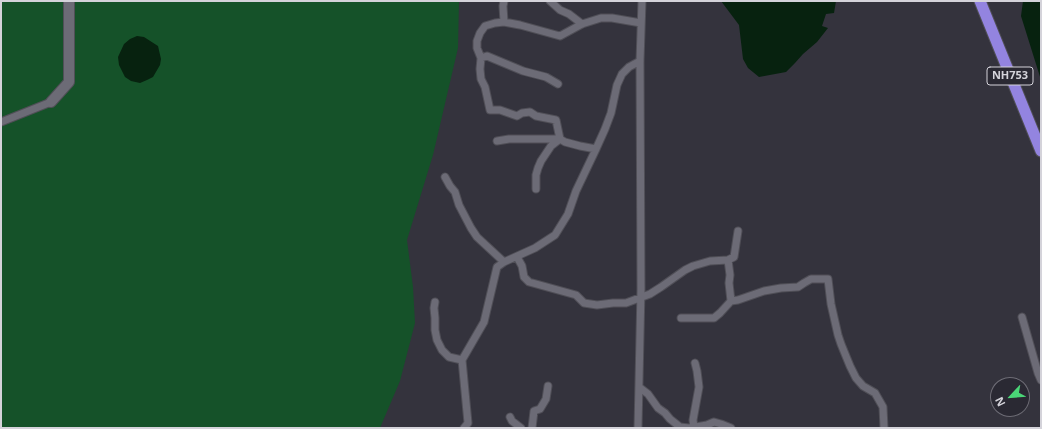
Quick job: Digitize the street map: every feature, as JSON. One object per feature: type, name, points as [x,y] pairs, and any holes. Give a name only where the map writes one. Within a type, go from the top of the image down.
[{"type":"highway","name":"NH753","points":[[980,1],[1041,151]]},
{"type":"main road","points":[[51,102],[69,82],[69,1]]},
{"type":"street","points":[[504,1],[504,22]]},
{"type":"street","points":[[550,1],[560,10],[569,14],[582,24]]},
{"type":"street","points":[[638,428],[640,298],[640,61],[642,1]]},
{"type":"street","points":[[560,139],[556,120],[536,116],[530,112],[522,113],[517,116],[500,110],[490,110],[485,86],[481,79],[481,58],[477,48],[480,33],[486,26],[504,22],[560,36],[582,24],[601,18],[612,18],[641,23]]},
{"type":"street","points":[[481,58],[487,56],[522,71],[546,77],[558,84]]},
{"type":"street","points":[[464,428],[468,423],[462,360],[484,322],[497,267],[504,262],[518,257],[535,248],[555,234],[568,214],[576,191],[596,149],[611,113],[617,85],[622,74],[629,67],[640,61]]},
{"type":"street","points":[[1,122],[51,102]]},
{"type":"street","points":[[497,141],[509,139],[560,139],[580,146],[596,149]]},
{"type":"street","points":[[536,189],[536,175],[541,161],[551,146],[560,139]]},
{"type":"street","points":[[445,177],[455,192],[459,205],[477,237],[504,262]]},
{"type":"street","points":[[518,257],[522,266],[524,277],[529,282],[576,295],[584,303],[597,305],[626,303],[650,294],[693,266],[710,261],[728,260],[734,257],[738,231]]},
{"type":"street","points":[[728,260],[731,301]]},
{"type":"street","points":[[681,318],[714,318],[731,301],[764,291],[798,287],[812,279],[828,279],[831,304],[841,344],[856,378],[863,386],[875,393],[883,406],[884,428]]},
{"type":"street","points":[[435,302],[435,330],[442,350],[449,357],[462,360]]},
{"type":"street","points":[[1022,318],[1041,380]]},
{"type":"street","points":[[691,428],[699,387],[695,363]]},
{"type":"street","points":[[532,428],[534,411],[540,408],[546,399],[548,386]]},
{"type":"street","points":[[638,388],[648,394],[658,408],[680,427],[691,428],[714,422],[731,428]]},
{"type":"street","points":[[510,416],[512,421],[521,428]]},
{"type":"green space","points":[[1,1],[459,1],[458,48],[433,155],[407,240],[413,287],[415,323],[400,381],[380,428],[1,428]]},
{"type":"shaded area","points":[[721,1],[836,1],[834,13],[826,14],[822,26],[828,28],[817,42],[786,72],[759,77],[748,68],[743,59],[739,25]]},
{"type":"shaded area","points":[[1023,1],[1041,1],[1041,80],[1021,16]]},
{"type":"shaded area","points":[[137,36],[144,37],[158,46],[161,59],[160,65],[153,77],[140,83],[131,81],[125,77],[119,65],[118,57],[124,44]]}]
